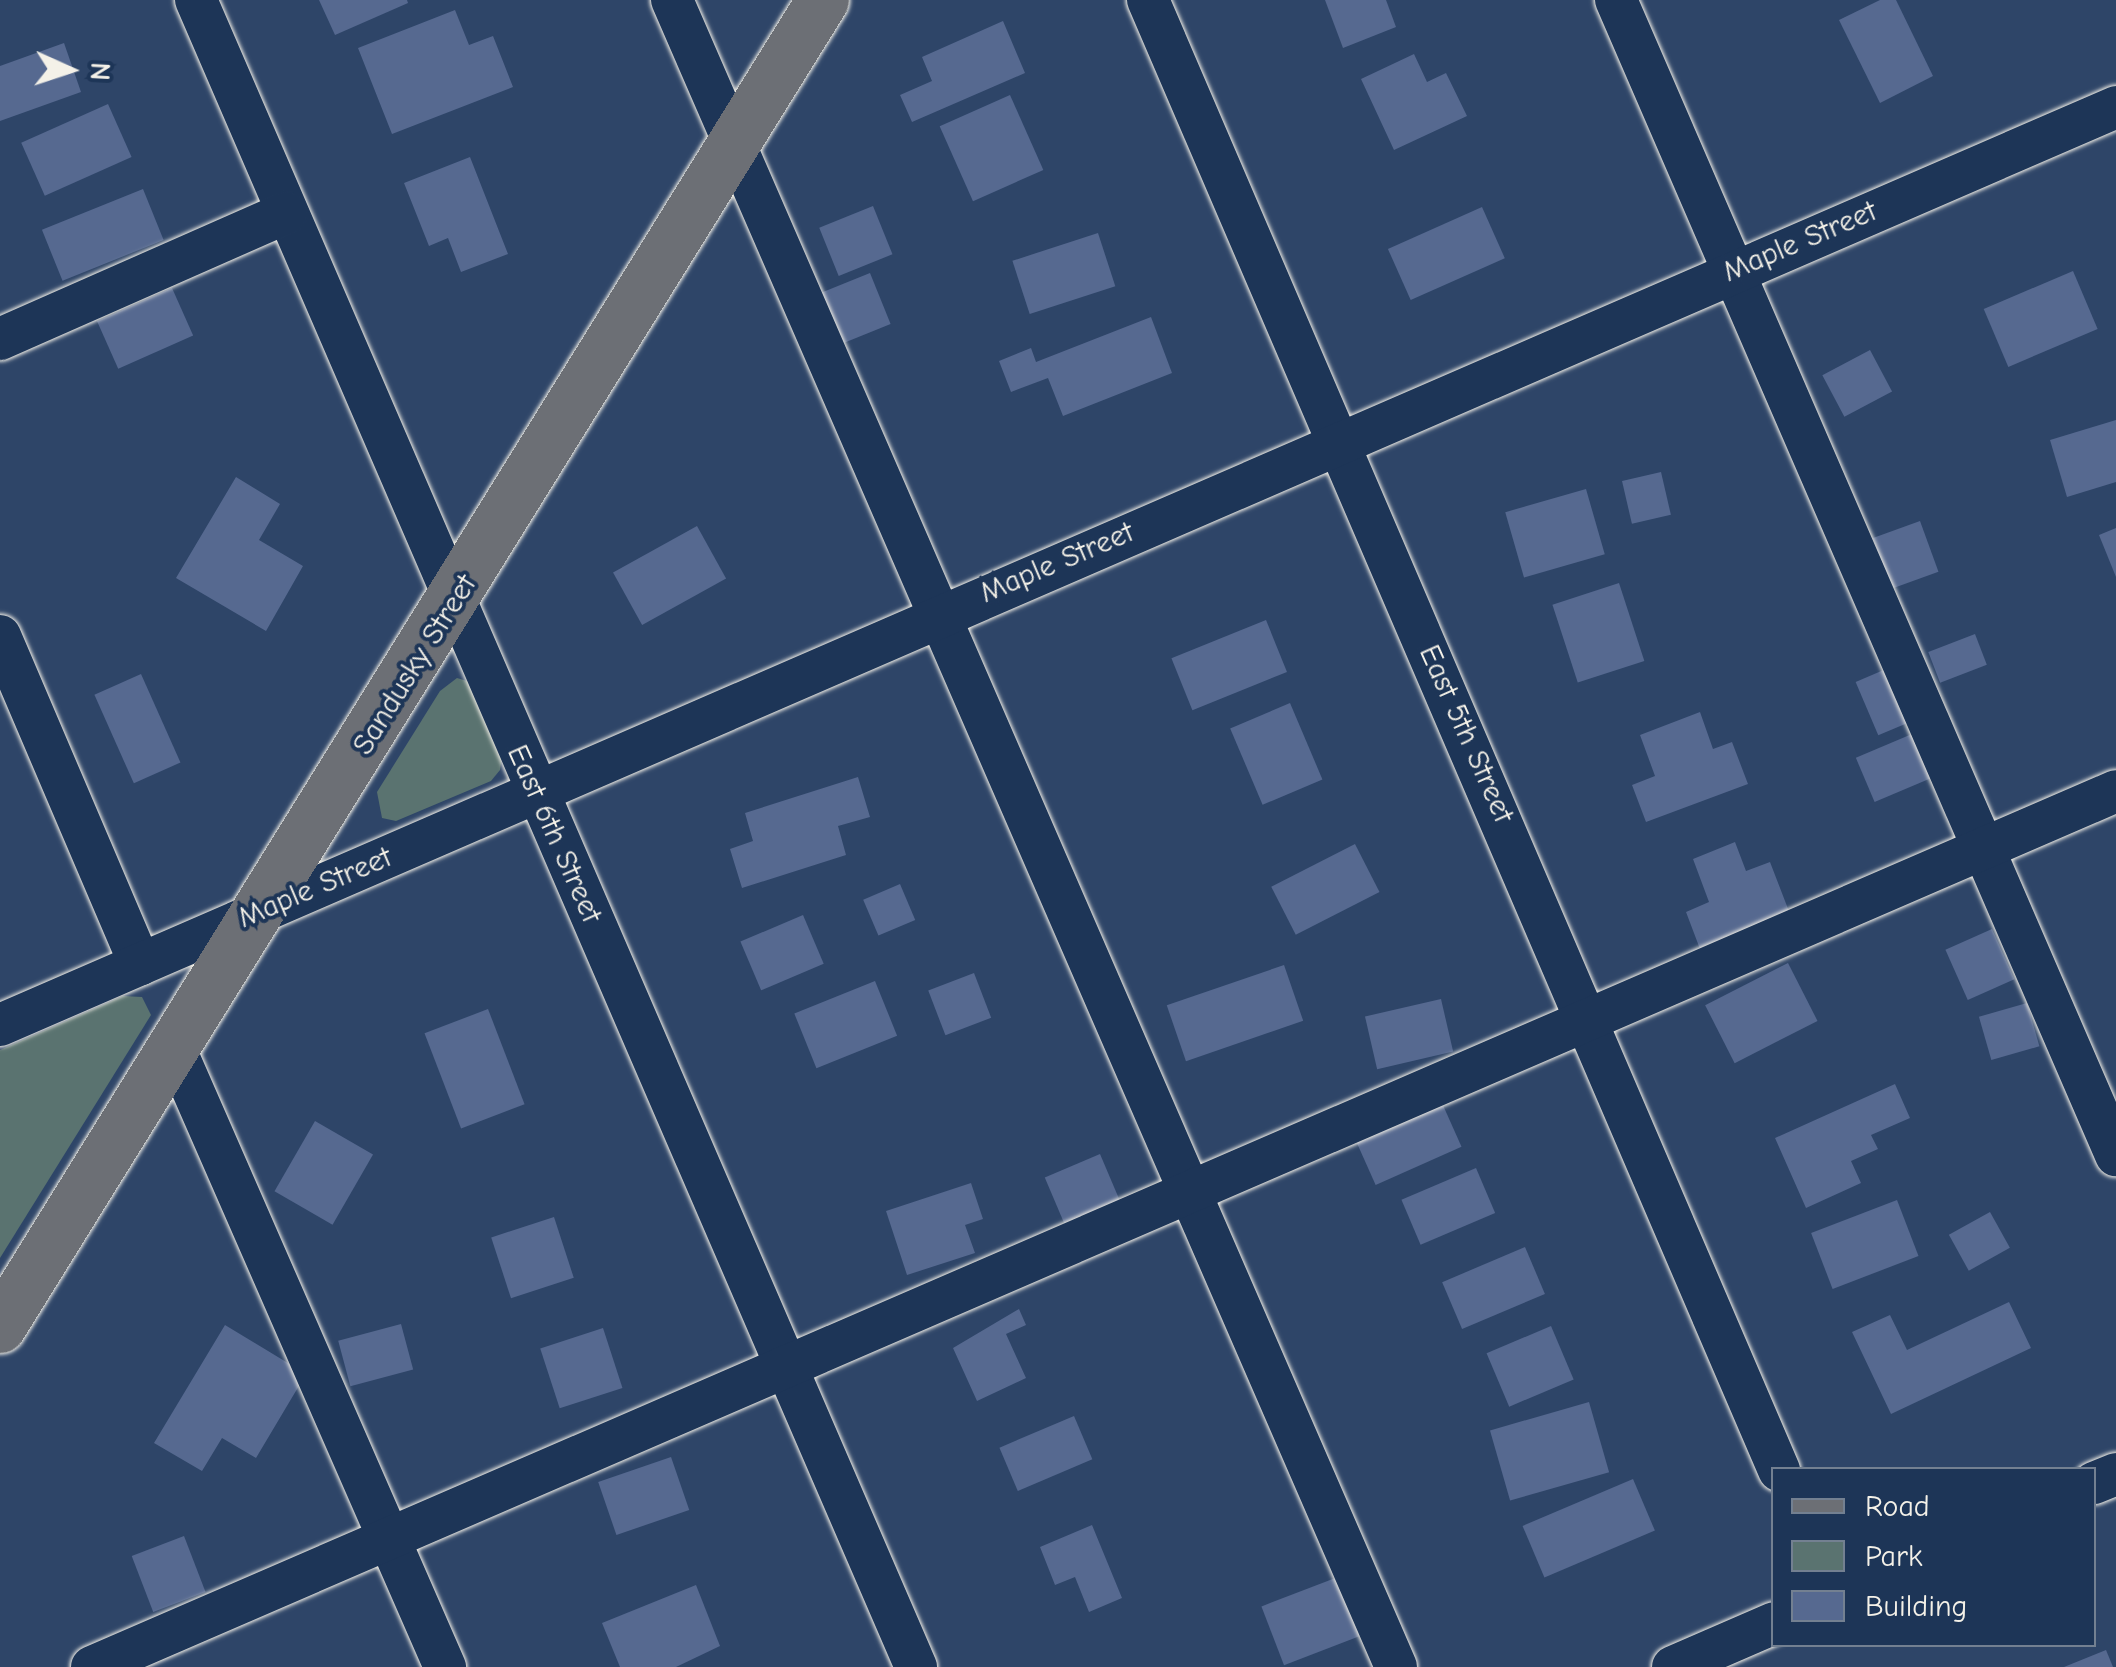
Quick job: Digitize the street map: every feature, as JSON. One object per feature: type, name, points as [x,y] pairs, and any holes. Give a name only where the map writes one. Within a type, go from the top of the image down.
[{"type":"main road","name":"Sandusky Street","points":[[0,1327],[453,604],[823,0]]},
{"type":"street","name":"East 6th Street","points":[[196,0],[453,604],[916,1667]]},
{"type":"street","points":[[672,0],[942,613],[1396,1667]]},
{"type":"street","name":"East 5th Street","points":[[1148,0],[1591,1019],[1778,1467]]},
{"type":"street","points":[[1616,0],[1730,272],[2116,1155]]},
{"type":"street","name":"Maple Street","points":[[0,1025],[1339,439],[2116,107]]},
{"type":"street","points":[[0,339],[286,214]]},
{"type":"street","points":[[0,636],[140,964]]},
{"type":"street","points":[[92,1667],[2116,791]]},
{"type":"street","points":[[174,1047],[445,1667]]},
{"type":"street","points":[[1673,1667],[1771,1624]]},
{"type":"green space","points":[[457,678],[470,682],[502,756],[500,770],[491,781],[396,821],[382,818],[377,792],[440,691]]},
{"type":"green space","points":[[123,996],[142,997],[151,1015],[0,1258],[0,1050]]},
{"type":"building","points":[[319,0],[407,0],[408,3],[335,35]]},
{"type":"building","points":[[1325,0],[1386,0],[1396,27],[1343,48]]},
{"type":"building","points":[[1880,0],[1896,0],[1933,76],[1880,103],[1839,20]]},
{"type":"building","points":[[455,10],[469,45],[493,36],[513,87],[392,134],[358,48]]},
{"type":"building","points":[[1003,21],[1025,73],[912,122],[900,95],[932,81],[922,57]]},
{"type":"building","points":[[64,43],[81,92],[0,121],[0,66]]},
{"type":"building","points":[[1414,54],[1427,82],[1446,73],[1467,116],[1394,150],[1361,79]]},
{"type":"building","points":[[1010,95],[1043,170],[973,201],[940,126]]},
{"type":"building","points":[[108,104],[132,157],[45,196],[21,143]]},
{"type":"building","points":[[470,157],[508,254],[461,272],[448,238],[429,246],[404,183]]},
{"type":"building","points":[[143,189],[164,240],[63,281],[42,230]]},
{"type":"building","points":[[873,206],[892,254],[839,276],[819,228]]},
{"type":"building","points":[[1482,207],[1505,258],[1411,300],[1388,249]]},
{"type":"building","points":[[1098,233],[1115,286],[1030,314],[1012,261]]},
{"type":"building","points":[[2073,271],[2098,329],[2008,367],[1984,309]]},
{"type":"building","points":[[870,273],[891,324],[842,343],[822,292]]},
{"type":"building","points":[[172,288],[193,336],[118,369],[97,321]]},
{"type":"building","points":[[1151,317],[1172,373],[1063,416],[1048,378],[1011,392],[999,361],[1031,348],[1036,362]]},
{"type":"building","points":[[1870,350],[1892,391],[1844,417],[1822,375]]},
{"type":"building","points":[[2116,420],[2116,482],[2067,497],[2050,440]]},
{"type":"building","points":[[1661,472],[1671,515],[1632,524],[1622,481]]},
{"type":"building","points":[[236,477],[280,504],[259,540],[303,566],[266,631],[176,578]]},
{"type":"building","points":[[1586,489],[1605,554],[1524,578],[1505,512]]},
{"type":"building","points":[[1920,521],[1938,572],[1891,589],[1873,538]]},
{"type":"building","points":[[697,526],[726,578],[642,625],[613,573]]},
{"type":"building","points":[[2116,528],[2116,577],[2099,535]]},
{"type":"building","points":[[1619,583],[1644,661],[1578,683],[1552,605]]},
{"type":"building","points":[[1266,620],[1287,672],[1192,710],[1171,658]]},
{"type":"building","points":[[1975,634],[1987,665],[1940,683],[1928,652]]},
{"type":"building","points":[[1886,669],[1909,722],[1878,735],[1856,682]]},
{"type":"building","points":[[141,674],[180,763],[134,783],[94,695]]},
{"type":"building","points":[[1290,703],[1322,779],[1263,805],[1230,728]]},
{"type":"building","points":[[1700,712],[1713,749],[1732,742],[1748,784],[1646,822],[1632,785],[1655,776],[1640,735]]},
{"type":"building","points":[[1912,734],[1931,778],[1875,802],[1856,758]]},
{"type":"building","points":[[858,777],[870,817],[838,826],[846,855],[742,888],[730,849],[753,841],[745,813]]},
{"type":"building","points":[[1735,842],[1746,871],[1770,862],[1790,914],[1700,949],[1686,912],[1709,902],[1693,859]]},
{"type":"building","points":[[1355,844],[1380,892],[1296,935],[1271,887]]},
{"type":"building","points":[[900,884],[915,920],[878,936],[863,900]]},
{"type":"building","points":[[803,915],[824,964],[761,990],[740,942]]},
{"type":"building","points":[[1992,929],[2014,979],[1968,1000],[1945,950]]},
{"type":"building","points":[[1788,963],[1818,1021],[1735,1063],[1705,1005]]},
{"type":"building","points":[[1284,965],[1303,1021],[1186,1061],[1167,1005]]},
{"type":"building","points":[[974,973],[991,1018],[945,1035],[928,991]]},
{"type":"building","points":[[875,981],[897,1036],[816,1068],[794,1014]]},
{"type":"building","points":[[1441,999],[1453,1052],[1377,1069],[1365,1017]]},
{"type":"building","points":[[2027,1003],[2039,1046],[1991,1060],[1979,1017]]},
{"type":"building","points":[[488,1009],[525,1104],[461,1129],[425,1033]]},
{"type":"building","points":[[1895,1084],[1910,1118],[1871,1135],[1878,1149],[1851,1161],[1861,1183],[1806,1208],[1775,1138]]},
{"type":"building","points":[[1442,1103],[1462,1147],[1376,1185],[1356,1141]]},
{"type":"building","points":[[315,1121],[373,1154],[333,1225],[275,1191]]},
{"type":"building","points":[[1100,1154],[1120,1200],[1064,1223],[1045,1177]]},
{"type":"building","points":[[1476,1168],[1495,1213],[1421,1245],[1401,1200]]},
{"type":"building","points":[[971,1183],[983,1219],[965,1225],[975,1253],[907,1275],[886,1211]]},
{"type":"building","points":[[1897,1200],[1919,1256],[1833,1289],[1811,1233]]},
{"type":"building","points":[[1990,1212],[2010,1248],[1969,1271],[1949,1235]]},
{"type":"building","points":[[554,1217],[574,1278],[511,1298],[491,1237]]},
{"type":"building","points":[[1525,1247],[1545,1294],[1462,1329],[1442,1282]]},
{"type":"building","points":[[2009,1302],[2031,1348],[1891,1414],[1852,1332],[1890,1315],[1907,1350]]},
{"type":"building","points":[[1019,1309],[1026,1325],[1006,1334],[1026,1378],[977,1401],[953,1348]]},
{"type":"building","points":[[401,1324],[413,1369],[350,1386],[338,1341]]},
{"type":"building","points":[[225,1325],[306,1374],[256,1458],[222,1438],[202,1471],[154,1443]]},
{"type":"building","points":[[1551,1326],[1574,1379],[1509,1407],[1487,1353]]},
{"type":"building","points":[[603,1328],[622,1388],[560,1408],[540,1348]]},
{"type":"building","points":[[1589,1402],[1609,1472],[1510,1501],[1490,1430]]},
{"type":"building","points":[[1074,1416],[1092,1459],[1018,1491],[999,1448]]},
{"type":"building","points":[[671,1457],[689,1510],[616,1535],[598,1482]]},
{"type":"building","points":[[1633,1479],[1655,1531],[1544,1577],[1523,1526]]},
{"type":"building","points":[[1092,1525],[1122,1598],[1089,1612],[1075,1577],[1055,1585],[1040,1547]]},
{"type":"building","points":[[184,1536],[206,1592],[153,1612],[132,1556]]},
{"type":"building","points":[[1338,1577],[1361,1636],[1284,1665],[1261,1606]]},
{"type":"building","points":[[696,1585],[720,1646],[676,1667],[620,1667],[602,1623]]},
{"type":"building","points":[[2106,1650],[2113,1667],[2064,1667]]}]
